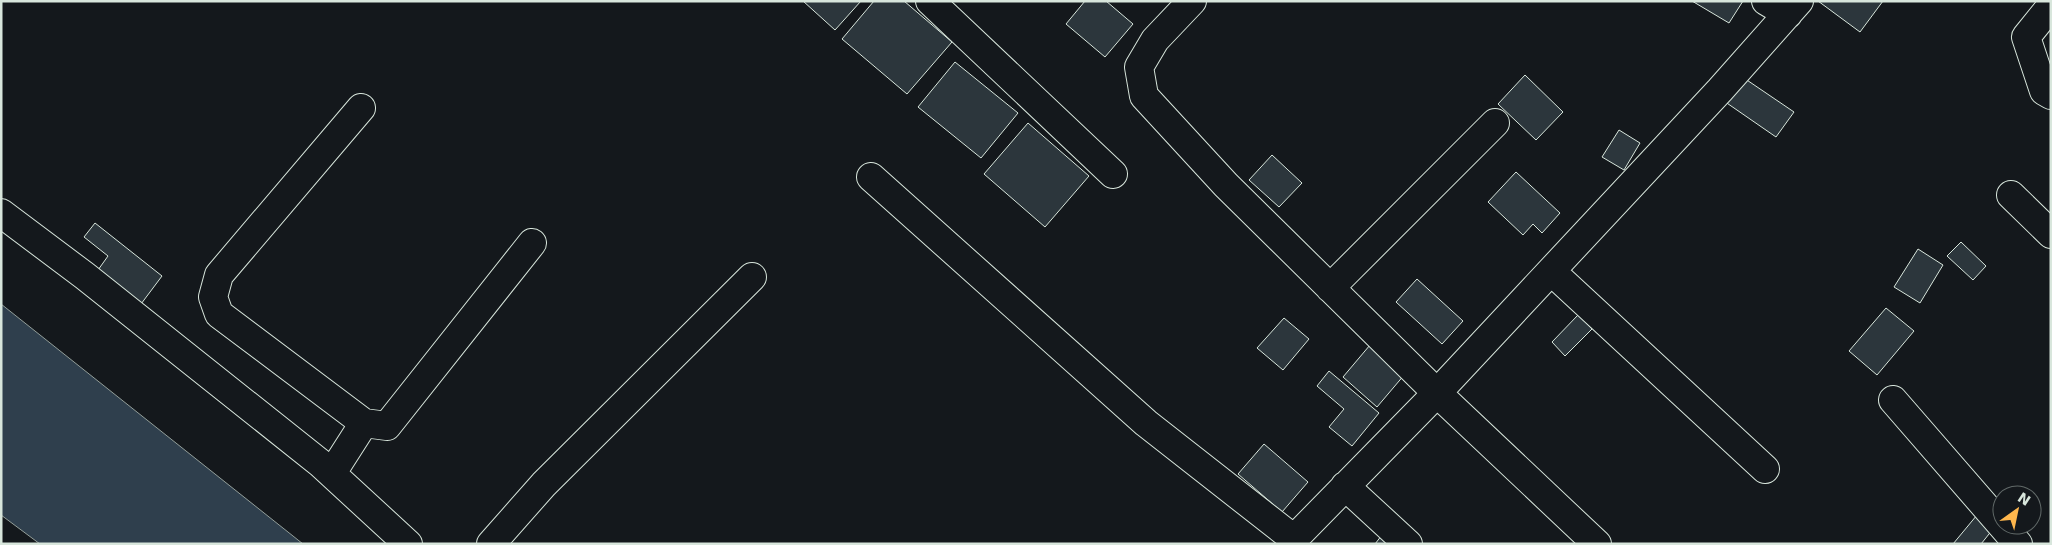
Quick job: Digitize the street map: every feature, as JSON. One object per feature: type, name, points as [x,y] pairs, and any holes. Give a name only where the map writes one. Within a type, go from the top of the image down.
[{"type":"street","points":[[930,1],[1113,174]]},
{"type":"street","points":[[1192,1],[1156,40],[1139,67],[1144,96],[1226,185],[1330,288],[1437,393],[1597,544]]},
{"type":"street","points":[[871,177],[1146,423],[1292,541],[1437,393],[1720,90],[1784,5]]},
{"type":"street","points":[[2051,6],[2026,38],[2044,91],[2051,95]]},
{"type":"street","points":[[361,108],[218,275],[213,297],[219,314],[364,423],[386,426],[532,243]]},
{"type":"street","points":[[1330,288],[1494,123]]},
{"type":"street","points":[[2011,195],[2051,234]]},
{"type":"street","points":[[1,213],[85,276],[332,473],[408,544]]},
{"type":"street","points":[[1551,271],[1765,469]]},
{"type":"street","points":[[491,544],[544,484],[752,277]]},
{"type":"street","points":[[1893,400],[2018,544]]},
{"type":"street","points":[[332,473],[364,423]]},
{"type":"street","points":[[1345,486],[1408,544]]},
{"type":"water","points":[[1,304],[303,544],[40,544],[1,515]]},
{"type":"building","points":[[803,1],[861,1],[835,30]]},
{"type":"building","points":[[874,1],[904,1],[952,42],[907,94],[842,39]]},
{"type":"building","points":[[1085,1],[1106,1],[1133,24],[1105,57],[1066,24]]},
{"type":"building","points":[[1692,1],[1743,1],[1729,23]]},
{"type":"building","points":[[1818,1],[1883,1],[1860,32]]},
{"type":"building","points":[[955,62],[1018,113],[981,158],[918,107]]},
{"type":"building","points":[[1738,74],[1794,112],[1776,137],[1721,99]]},
{"type":"building","points":[[1525,75],[1563,112],[1536,140],[1498,104]]},
{"type":"building","points":[[1028,123],[1089,176],[1045,227],[984,174]]},
{"type":"building","points":[[1619,130],[1640,143],[1624,170],[1602,157]]},
{"type":"building","points":[[1272,155],[1302,183],[1279,207],[1249,180]]},
{"type":"building","points":[[1516,172],[1560,213],[1542,233],[1533,224],[1523,235],[1488,202]]},
{"type":"building","points":[[95,223],[162,276],[141,304],[98,270],[108,256],[84,237]]},
{"type":"building","points":[[1961,242],[1986,266],[1973,280],[1947,256]]},
{"type":"building","points":[[1918,249],[1943,265],[1920,303],[1894,287]]},
{"type":"building","points":[[1417,279],[1463,321],[1442,344],[1396,302]]},
{"type":"building","points":[[1886,308],[1914,331],[1877,375],[1849,351]]},
{"type":"building","points":[[1578,315],[1592,329],[1565,356],[1552,342]]},
{"type":"building","points":[[1284,318],[1309,339],[1283,370],[1257,348]]},
{"type":"building","points":[[1370,345],[1405,374],[1377,407],[1343,377]]},
{"type":"building","points":[[1329,371],[1379,413],[1352,446],[1329,427],[1344,409],[1317,386]]},
{"type":"building","points":[[1264,444],[1308,482],[1282,512],[1238,474]]},
{"type":"building","points":[[1977,515],[1992,528],[1981,544],[1953,544]]},
{"type":"building","points":[[1382,535],[1392,544],[1375,544]]}]
